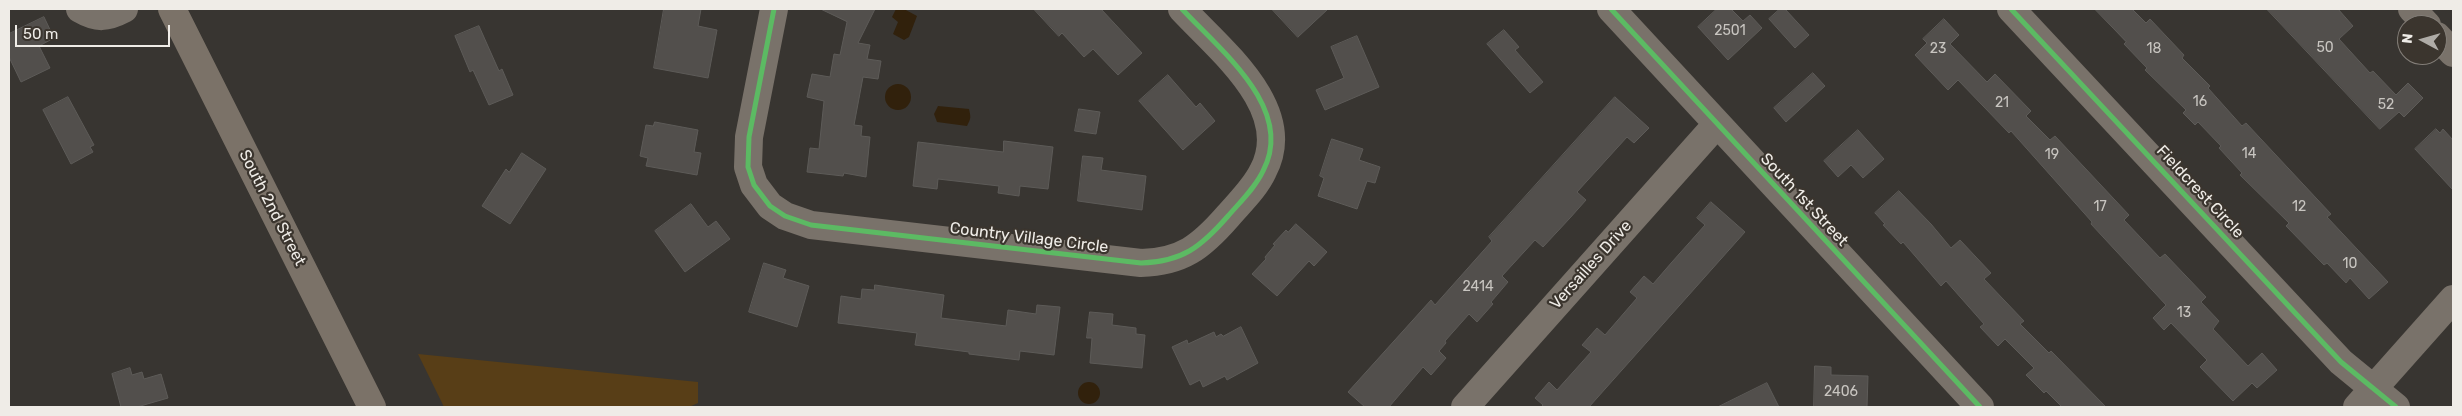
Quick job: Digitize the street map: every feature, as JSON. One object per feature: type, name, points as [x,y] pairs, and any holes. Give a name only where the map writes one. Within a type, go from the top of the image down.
[{"type":"main road","name":"South 2nd Street","points":[[172,9],[372,407]]},
{"type":"street","points":[[80,9],[96,18],[110,17],[124,9]]},
{"type":"street","name":"Country Village Circle","points":[[774,9],[749,138],[748,167],[754,185],[770,206],[777,211],[785,216],[811,225],[1141,263],[1160,263],[1192,252],[1212,233],[1260,177],[1268,160],[1272,143],[1270,122],[1261,99],[1246,78],[1182,9]]},
{"type":"street","name":"South 1st Street","points":[[1611,9],[1980,407]]},
{"type":"street","name":"Fieldcrest Circle","points":[[2010,9],[2341,362],[2365,398],[2396,407]]},
{"type":"street","name":"Versailles Drive","points":[[1469,406],[1717,124]]},
{"type":"street","points":[[2365,398],[2453,299]]},
{"type":"shaded area","points":[[896,9],[904,9],[917,16],[909,37],[904,40],[893,34],[898,22],[892,17]]},
{"type":"shaded area","points":[[898,84],[907,88],[911,97],[907,106],[898,110],[889,106],[885,97],[889,88]]},
{"type":"shaded area","points":[[938,106],[969,109],[970,118],[967,126],[937,122],[934,114]]},
{"type":"shaded area","points":[[418,354],[698,382],[698,403],[689,407],[444,407]]},
{"type":"shaded area","points":[[1089,382],[1097,385],[1100,393],[1097,401],[1089,404],[1081,401],[1078,393],[1081,385]]},
{"type":"building","points":[[664,9],[701,9],[698,26],[717,30],[708,78],[654,68]]},
{"type":"building","points":[[821,9],[875,9],[858,43],[870,45],[867,59],[881,61],[878,79],[863,77],[854,125],[862,126],[861,136],[870,137],[866,177],[844,173],[843,176],[807,172],[810,148],[819,149],[824,101],[807,97],[812,74],[830,77],[834,54],[840,55],[847,22]]},
{"type":"building","points":[[1034,9],[1101,9],[1142,53],[1118,75],[1093,49],[1084,57],[1062,33],[1059,36]]},
{"type":"building","points":[[1272,9],[1328,9],[1298,37]]},
{"type":"building","points":[[1717,9],[1731,9],[1743,21],[1750,15],[1762,28],[1728,60],[1698,27]]},
{"type":"building","points":[[1780,9],[1785,9],[1809,35],[1795,48],[1769,19]]},
{"type":"building","points":[[2095,9],[2132,9],[2146,23],[2150,19],[2184,55],[2182,58],[2210,86],[2208,88],[2242,126],[2246,123],[2331,214],[2327,217],[2388,282],[2369,299],[2350,278],[2346,283],[2327,263],[2324,265],[2286,226],[2289,223],[2240,175],[2242,173],[2219,148],[2221,146],[2198,122],[2195,125],[2183,113],[2186,110],[2145,70],[2147,68],[2124,44],[2126,42]]},
{"type":"building","points":[[2267,9],[2338,9],[2353,26],[2339,39],[2370,73],[2373,71],[2396,95],[2408,83],[2423,98],[2404,117],[2399,112],[2380,129]]},
{"type":"building","points":[[44,17],[54,38],[39,46],[50,68],[21,82],[9,57],[9,34]]},
{"type":"building","points":[[1944,19],[1959,35],[1950,44],[1987,82],[1995,74],[2031,111],[2026,116],[2050,140],[2055,136],[2129,215],[2124,220],[2160,258],[2165,254],[2206,297],[2201,302],[2219,321],[2213,329],[2248,366],[2262,353],[2277,370],[2257,388],[2252,383],[2233,401],[2200,367],[2207,360],[2171,323],[2164,330],[2153,318],[2166,305],[2091,224],[2092,222],[2011,131],[2009,133],[1958,80],[1948,90],[1915,55],[1927,43],[1923,39]]},
{"type":"building","points":[[479,26],[499,71],[502,69],[513,95],[489,105],[473,70],[470,72],[455,36]]},
{"type":"building","points":[[1504,30],[1519,47],[1515,50],[1543,82],[1530,93],[1487,44]]},
{"type":"building","points":[[1357,36],[1379,87],[1325,110],[1316,90],[1344,78],[1331,47]]},
{"type":"building","points":[[1813,73],[1825,86],[1786,122],[1774,108]]},
{"type":"building","points":[[1168,75],[1196,107],[1200,103],[1215,121],[1183,150],[1139,101]]},
{"type":"building","points":[[68,97],[94,145],[90,147],[93,152],[71,164],[43,110]]},
{"type":"building","points":[[1615,97],[1649,128],[1634,143],[1627,137],[1577,192],[1586,200],[1570,218],[1543,247],[1535,240],[1502,276],[1508,282],[1491,302],[1493,304],[1477,322],[1469,314],[1445,341],[1446,343],[1439,351],[1446,358],[1431,375],[1423,367],[1389,407],[1365,407],[1348,392],[1431,300],[1435,305],[1492,241],[1489,237]]},
{"type":"building","points":[[1079,109],[1100,112],[1096,134],[1075,131]]},
{"type":"building","points":[[655,122],[698,130],[694,152],[701,153],[697,175],[646,166],[648,158],[640,156],[646,125],[653,126]]},
{"type":"building","points":[[2436,129],[2440,133],[2443,129],[2453,140],[2453,190],[2415,149]]},
{"type":"building","points":[[1858,130],[1884,159],[1863,178],[1851,165],[1838,177],[1824,161]]},
{"type":"building","points":[[1332,139],[1363,149],[1359,160],[1380,167],[1375,183],[1367,181],[1357,209],[1318,196],[1324,178],[1320,176]]},
{"type":"building","points":[[1004,141],[1053,147],[1048,189],[1020,186],[1019,196],[998,193],[999,186],[938,179],[937,189],[913,186],[918,142],[1003,152]]},
{"type":"building","points":[[522,153],[546,169],[510,224],[482,206],[506,169],[509,172]]},
{"type":"building","points":[[1083,156],[1103,158],[1101,170],[1146,176],[1142,210],[1078,201]]},
{"type":"building","points":[[1899,191],[1951,248],[1960,240],[1991,273],[1984,279],[2024,321],[2020,324],[2049,353],[2051,351],[2106,407],[2062,407],[2026,375],[2034,368],[2005,339],[1998,346],[1980,327],[1984,324],[1946,281],[1941,286],[1903,242],[1901,244],[1883,225],[1885,224],[1875,213]]},
{"type":"building","points":[[1711,202],[1745,232],[1589,407],[1541,407],[1543,405],[1535,398],[1549,382],[1557,390],[1591,352],[1582,345],[1597,328],[1605,335],[1637,298],[1630,292],[1644,276],[1653,284],[1705,225],[1697,218]]},
{"type":"building","points":[[691,204],[708,227],[716,221],[730,239],[685,272],[655,231]]},
{"type":"building","points":[[1296,224],[1327,252],[1314,266],[1309,261],[1277,296],[1252,274],[1266,259],[1265,257],[1275,245],[1273,244],[1286,230],[1288,232]]},
{"type":"building","points":[[764,263],[786,270],[783,278],[809,286],[797,327],[749,312]]},
{"type":"building","points":[[875,285],[944,295],[941,318],[1006,326],[1008,310],[1036,314],[1037,305],[1060,307],[1054,355],[1020,351],[1019,360],[969,354],[969,352],[915,345],[917,333],[838,323],[841,296],[861,299],[862,289],[874,290]]},
{"type":"building","points":[[1090,312],[1113,314],[1112,325],[1136,328],[1136,334],[1145,335],[1142,368],[1090,363],[1092,338],[1087,338]]},
{"type":"building","points":[[1241,327],[1258,363],[1227,380],[1225,376],[1203,387],[1200,380],[1190,385],[1172,347],[1187,340],[1188,344],[1214,332],[1216,337],[1221,334],[1223,336]]},
{"type":"building","points":[[1815,366],[1831,367],[1831,375],[1868,376],[1867,407],[1814,407]]},
{"type":"building","points":[[130,368],[132,375],[142,372],[144,379],[161,374],[168,398],[137,407],[121,407],[112,374]]},
{"type":"building","points":[[1767,383],[1779,407],[1718,407]]},
{"type":"cycle path","points":[[774,9],[749,137],[748,167],[754,185],[770,206],[785,216],[811,225],[1141,263],[1168,260],[1179,256],[1190,251],[1209,236],[1256,183],[1263,171],[1271,148],[1270,125],[1262,103],[1249,82],[1233,62],[1182,9]]},
{"type":"cycle path","points":[[1611,9],[1980,407]]},
{"type":"cycle path","points":[[2011,9],[2341,362],[2396,407]]}]
